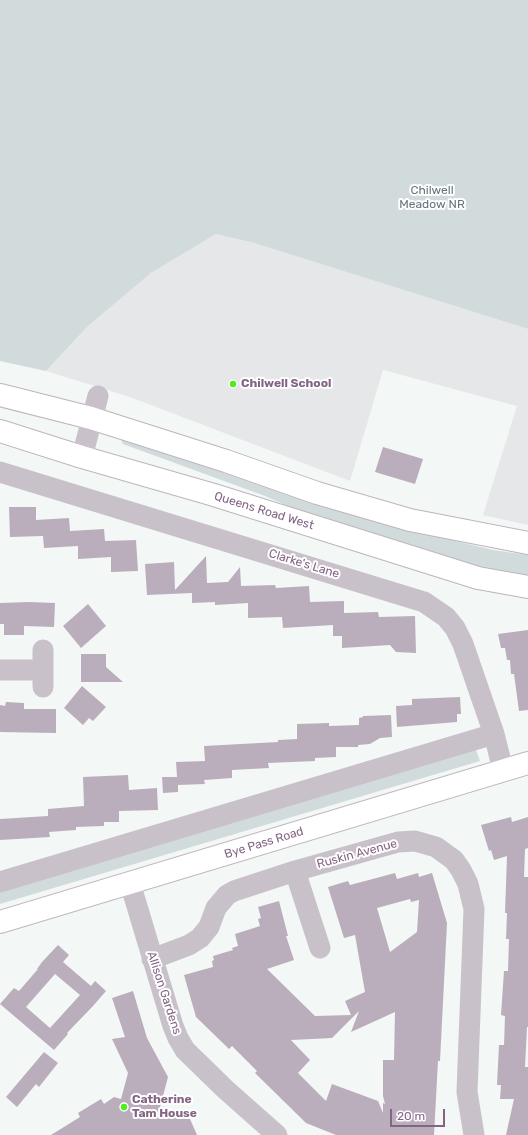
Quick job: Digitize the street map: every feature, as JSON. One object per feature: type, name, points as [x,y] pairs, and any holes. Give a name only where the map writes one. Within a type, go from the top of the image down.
[{"type":"main road","points":[[0,395],[91,418],[226,461],[317,493],[403,518],[528,543]]},
{"type":"main road","name":"Queens Road West","points":[[0,431],[82,457],[214,495],[478,578],[528,587]]},
{"type":"main road","name":"Bye Pass Road","points":[[0,922],[528,763]]},
{"type":"street","points":[[82,457],[98,396]]},
{"type":"street","name":"Clarke's Lane","points":[[0,472],[424,602],[446,618],[455,628],[470,661],[494,734],[502,770]]},
{"type":"street","points":[[0,670],[43,669]]},
{"type":"street","points":[[0,882],[494,734]]},
{"type":"street","name":"Ruskin Avenue","points":[[152,959],[189,945],[200,938],[209,927],[216,908],[226,895],[234,891],[294,870],[398,842],[415,841],[436,847],[454,860],[461,870],[468,884],[474,908],[467,1092],[474,1135]]},
{"type":"street","points":[[294,870],[320,948]]},
{"type":"street","name":"Allison Gardens","points":[[130,883],[152,959],[178,1038],[185,1050],[225,1089],[277,1135]]},
{"type":"shaded area","name":"Chilwell School","points":[[216,234],[254,243],[528,329],[528,525],[483,515],[517,406],[383,370],[350,481],[130,397],[46,371],[89,325],[151,273]]},
{"type":"green space","name":"Chilwell Meadow NR","points":[[0,0],[528,0],[528,329],[254,243],[216,234],[151,273],[88,326],[46,371],[0,361]]},
{"type":"green space","points":[[120,437],[373,521],[493,550],[528,555],[528,578],[489,570],[311,516],[265,496],[123,444]]},
{"type":"green space","points":[[476,750],[480,761],[0,904],[0,892]]},
{"type":"building","points":[[383,447],[423,459],[415,484],[375,472]]},
{"type":"building","points":[[9,507],[36,507],[36,520],[69,518],[70,531],[104,529],[105,541],[136,540],[138,571],[111,572],[111,557],[78,559],[78,546],[44,548],[43,536],[10,537]]},
{"type":"building","points":[[206,556],[207,583],[228,582],[240,567],[241,586],[275,585],[276,588],[309,586],[310,602],[344,601],[344,613],[378,612],[379,617],[415,616],[416,653],[396,652],[390,645],[342,648],[342,636],[333,636],[333,625],[283,628],[282,617],[248,618],[248,603],[215,605],[215,602],[192,603],[192,593],[147,595],[145,564],[174,562],[175,590]]},
{"type":"building","points":[[0,603],[55,603],[54,627],[24,626],[24,635],[4,635],[4,624],[0,624]]},
{"type":"building","points":[[88,604],[106,626],[81,648],[63,626]]},
{"type":"building","points":[[528,630],[528,710],[519,711],[514,674],[511,674],[510,660],[507,660],[505,648],[501,648],[498,634]]},
{"type":"building","points":[[81,654],[106,654],[106,667],[123,682],[81,682]]},
{"type":"building","points":[[82,686],[106,707],[93,721],[89,718],[83,725],[64,708]]},
{"type":"building","points":[[460,697],[461,714],[457,714],[457,722],[397,727],[396,706],[412,705],[412,699]]},
{"type":"building","points":[[6,702],[24,703],[24,709],[56,709],[56,733],[0,732],[0,705],[5,706]]},
{"type":"building","points":[[391,715],[392,737],[380,738],[370,744],[358,745],[358,747],[336,747],[336,757],[315,758],[315,761],[268,763],[269,768],[232,770],[232,778],[204,780],[205,784],[178,785],[178,792],[163,793],[162,777],[177,777],[176,762],[205,761],[204,746],[278,742],[278,740],[297,739],[297,724],[329,723],[329,726],[359,725],[359,718],[363,716]]},
{"type":"building","points":[[128,775],[129,790],[157,788],[158,810],[119,811],[119,822],[104,822],[104,826],[76,827],[76,830],[49,832],[50,837],[0,840],[0,819],[48,816],[48,809],[84,806],[83,777]]},
{"type":"building","points":[[511,817],[512,822],[528,817],[528,848],[525,849],[524,877],[528,877],[528,1027],[525,1067],[528,1067],[528,1135],[506,1135],[514,1099],[500,1099],[501,1085],[497,1085],[499,1045],[504,1045],[505,1016],[501,1015],[504,971],[508,971],[509,939],[506,939],[507,913],[505,913],[507,856],[494,860],[491,850],[489,851],[481,825]]},
{"type":"building","points":[[395,873],[397,879],[418,873],[419,877],[432,873],[447,923],[440,1061],[438,1061],[434,1135],[336,1135],[306,1123],[255,1073],[257,1071],[232,1046],[229,1049],[196,1017],[184,975],[213,967],[213,956],[233,950],[232,948],[238,946],[235,934],[260,926],[258,919],[261,918],[258,907],[279,901],[288,936],[286,936],[294,960],[267,969],[315,1016],[351,1015],[345,1001],[365,992],[355,935],[344,938],[328,887],[348,881],[350,885]],"holes":[[[410,899],[411,902],[419,900],[417,932],[390,952],[377,908]],[[359,1011],[351,1032],[395,1012],[394,1060],[383,1060],[383,1096],[385,1104],[383,1103],[383,1113],[378,1101],[332,1084],[326,1101],[298,1073],[310,1060],[291,1040],[332,1038]]]},
{"type":"building","points":[[58,945],[69,955],[63,962],[91,986],[95,981],[106,991],[67,1033],[68,1034],[54,1050],[0,1004],[14,988],[19,991],[38,969],[42,962]],"holes":[[[55,974],[80,995],[50,1028],[26,1007]]]},
{"type":"building","name":"Catherine Tam House","points":[[133,991],[147,1038],[168,1077],[159,1111],[190,1119],[197,1135],[51,1135],[80,1117],[78,1113],[101,1099],[104,1104],[114,1097],[121,1099],[128,1073],[112,1039],[125,1037],[112,998]]},
{"type":"building","points":[[44,1052],[58,1063],[39,1087],[36,1084],[17,1107],[6,1097]]},
{"type":"place","name":"Chilwell School","points":[[233,384]]},
{"type":"place","name":"Catherine Tam House","points":[[124,1107]]}]
